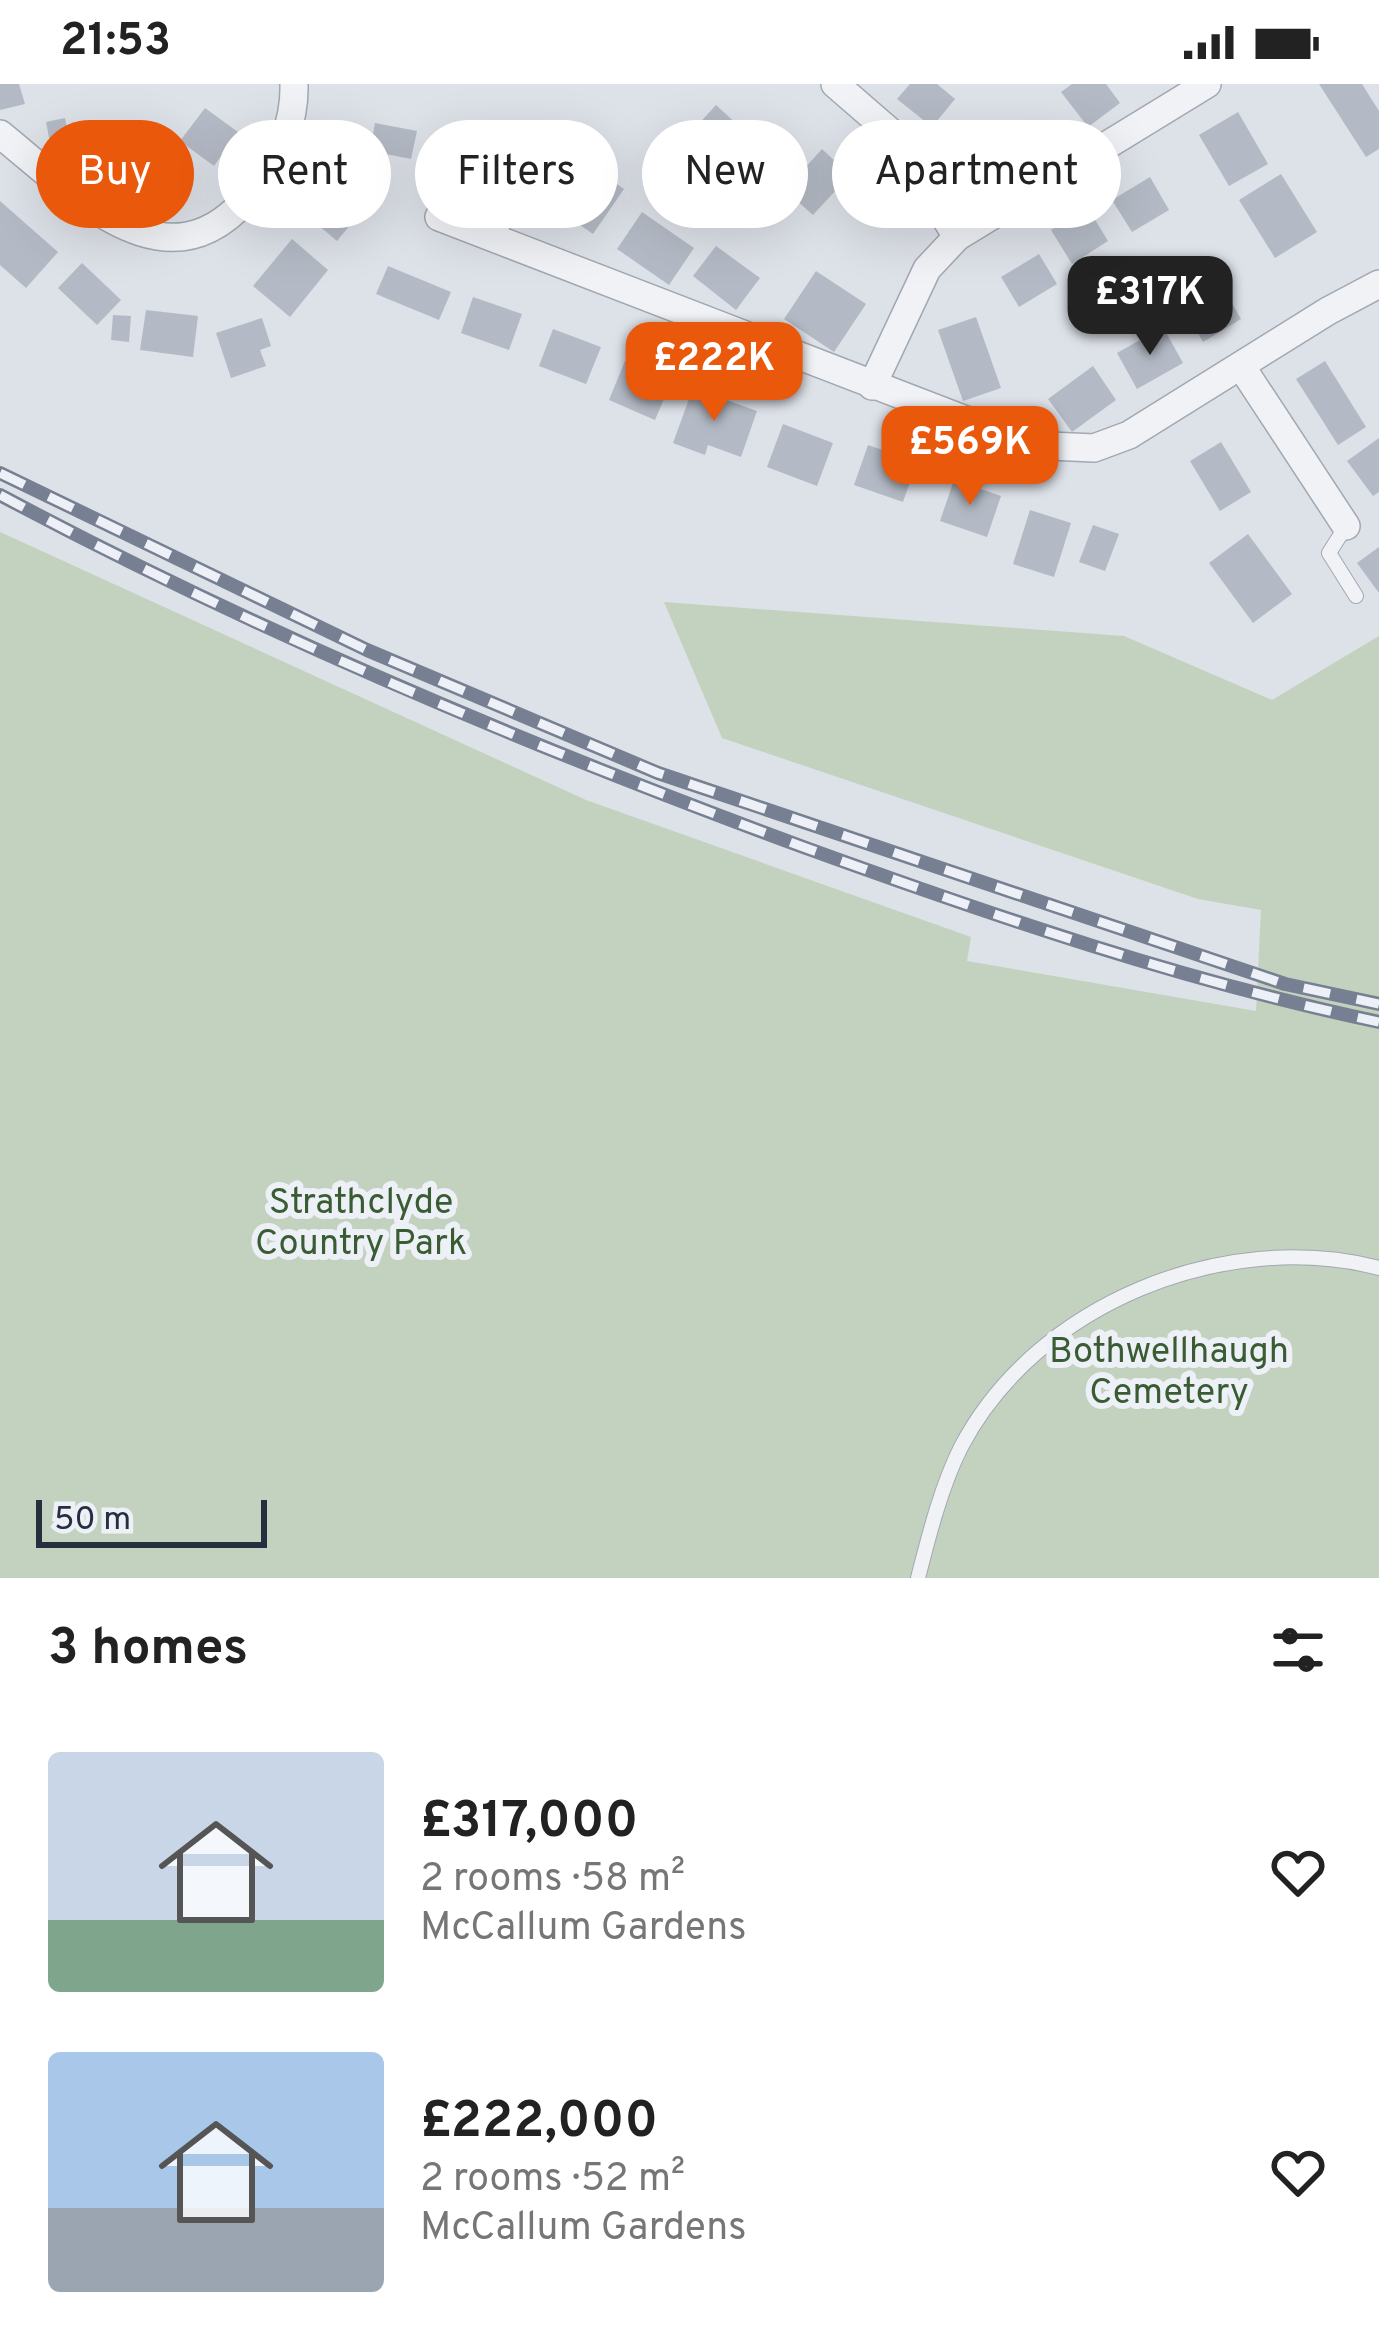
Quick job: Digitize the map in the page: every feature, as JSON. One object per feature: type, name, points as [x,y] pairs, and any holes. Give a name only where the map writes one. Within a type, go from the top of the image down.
[{"type":"street","points":[[0,134],[101,215],[168,240],[191,237],[244,203],[269,170],[284,144],[295,84]]},
{"type":"street","points":[[835,84],[895,136],[957,237]]},
{"type":"street","points":[[872,386],[927,269],[957,237],[1157,95],[1207,84]]},
{"type":"street","points":[[468,228],[872,386],[1010,437],[1050,446],[1094,448],[1130,435],[1379,284]]},
{"type":"street","points":[[492,237],[495,228]]},
{"type":"street","points":[[1241,366],[1346,526]]},
{"type":"lane","points":[[1346,526],[1329,553],[1356,596]]},
{"type":"lane","points":[[918,1578],[961,1448],[992,1402],[1014,1375],[1109,1302],[1229,1262],[1286,1257],[1379,1268]]},
{"type":"green space","name":"Strathclyde Country Park","points":[[0,532],[586,800],[971,937],[967,961],[1256,1011],[1261,910],[1198,899],[722,738],[664,602],[1124,636],[1272,700],[1379,636],[1379,1578],[0,1578]]},
{"type":"building","points":[[0,84],[19,84],[25,104],[0,110]]},
{"type":"building","points":[[910,84],[937,84],[955,99],[938,120],[923,120],[897,99]]},
{"type":"building","points":[[1072,84],[1106,84],[1120,103],[1097,120],[1083,120],[1061,92]]},
{"type":"building","points":[[1319,84],[1362,84],[1379,111],[1379,149],[1366,157]]},
{"type":"building","points":[[716,105],[732,120],[702,120]]},
{"type":"building","points":[[205,108],[222,120],[214,166],[194,151],[194,123]]},
{"type":"building","points":[[1238,112],[1268,164],[1229,186],[1199,135]]},
{"type":"building","points":[[391,126],[415,131],[411,159],[391,155]]},
{"type":"building","points":[[822,149],[832,158],[832,194],[813,215],[808,211],[808,165]]},
{"type":"building","points":[[1281,174],[1317,232],[1275,258],[1239,200]]},
{"type":"building","points":[[1150,177],[1169,210],[1132,232],[1121,214],[1121,195]]},
{"type":"building","points":[[0,201],[58,252],[26,288],[0,265]]},
{"type":"building","points":[[642,212],[642,228],[665,228],[694,248],[669,285],[617,249]]},
{"type":"building","points":[[322,228],[348,228],[337,241]]},
{"type":"building","points":[[1100,228],[1108,241],[1072,264],[1051,230]]},
{"type":"building","points":[[292,239],[328,270],[290,317],[253,286]]},
{"type":"building","points":[[716,246],[760,278],[736,310],[693,276]]},
{"type":"building","points":[[1039,254],[1057,284],[1019,307],[1001,277]]},
{"type":"building","points":[[82,263],[121,300],[97,325],[58,288]]},
{"type":"building","points":[[388,266],[451,292],[439,320],[376,294]]},
{"type":"building","points":[[816,271],[866,304],[834,352],[784,319]]},
{"type":"building","points":[[1223,288],[1241,319],[1203,342],[1185,310]]},
{"type":"building","points":[[473,297],[522,314],[509,350],[461,333]]},
{"type":"building","points":[[146,310],[198,316],[193,357],[140,350]]},
{"type":"building","points":[[113,315],[131,316],[129,342],[111,340]]},
{"type":"building","points":[[976,317],[1001,388],[963,401],[938,330]]},
{"type":"building","points":[[262,318],[271,346],[260,350],[266,366],[231,378],[216,333]]},
{"type":"building","points":[[1163,327],[1183,363],[1137,389],[1117,353]]},
{"type":"building","points":[[553,329],[601,347],[586,384],[539,366]]},
{"type":"building","points":[[625,361],[672,380],[655,420],[609,400]]},
{"type":"building","points":[[1325,361],[1366,427],[1338,445],[1296,379]]},
{"type":"building","points":[[1093,366],[1116,400],[1072,432],[1048,399]]},
{"type":"building","points":[[693,388],[757,411],[741,457],[708,445],[705,455],[673,443]]},
{"type":"building","points":[[783,424],[833,443],[817,486],[767,467]]},
{"type":"building","points":[[1379,438],[1379,492],[1373,496],[1347,461]]},
{"type":"building","points":[[1221,442],[1251,492],[1220,511],[1190,461]]},
{"type":"building","points":[[868,445],[917,462],[903,502],[854,485]]},
{"type":"building","points":[[954,480],[1001,496],[987,537],[940,521]]},
{"type":"building","points":[[1030,510],[1071,523],[1054,577],[1013,564]]},
{"type":"building","points":[[1093,525],[1119,534],[1105,571],[1079,562]]},
{"type":"building","points":[[1248,534],[1292,594],[1253,623],[1209,563]]},
{"type":"building","points":[[1379,547],[1379,593],[1357,563]]},
{"type":"railway","points":[[0,473],[367,650],[658,773],[1285,984],[1379,1004]]},
{"type":"railway","points":[[0,495],[296,641],[703,809],[1090,945],[1379,1022]]},
{"type":"park label","name":"Bothwellhaugh Cemetery","points":[[1169,1370]]}]
